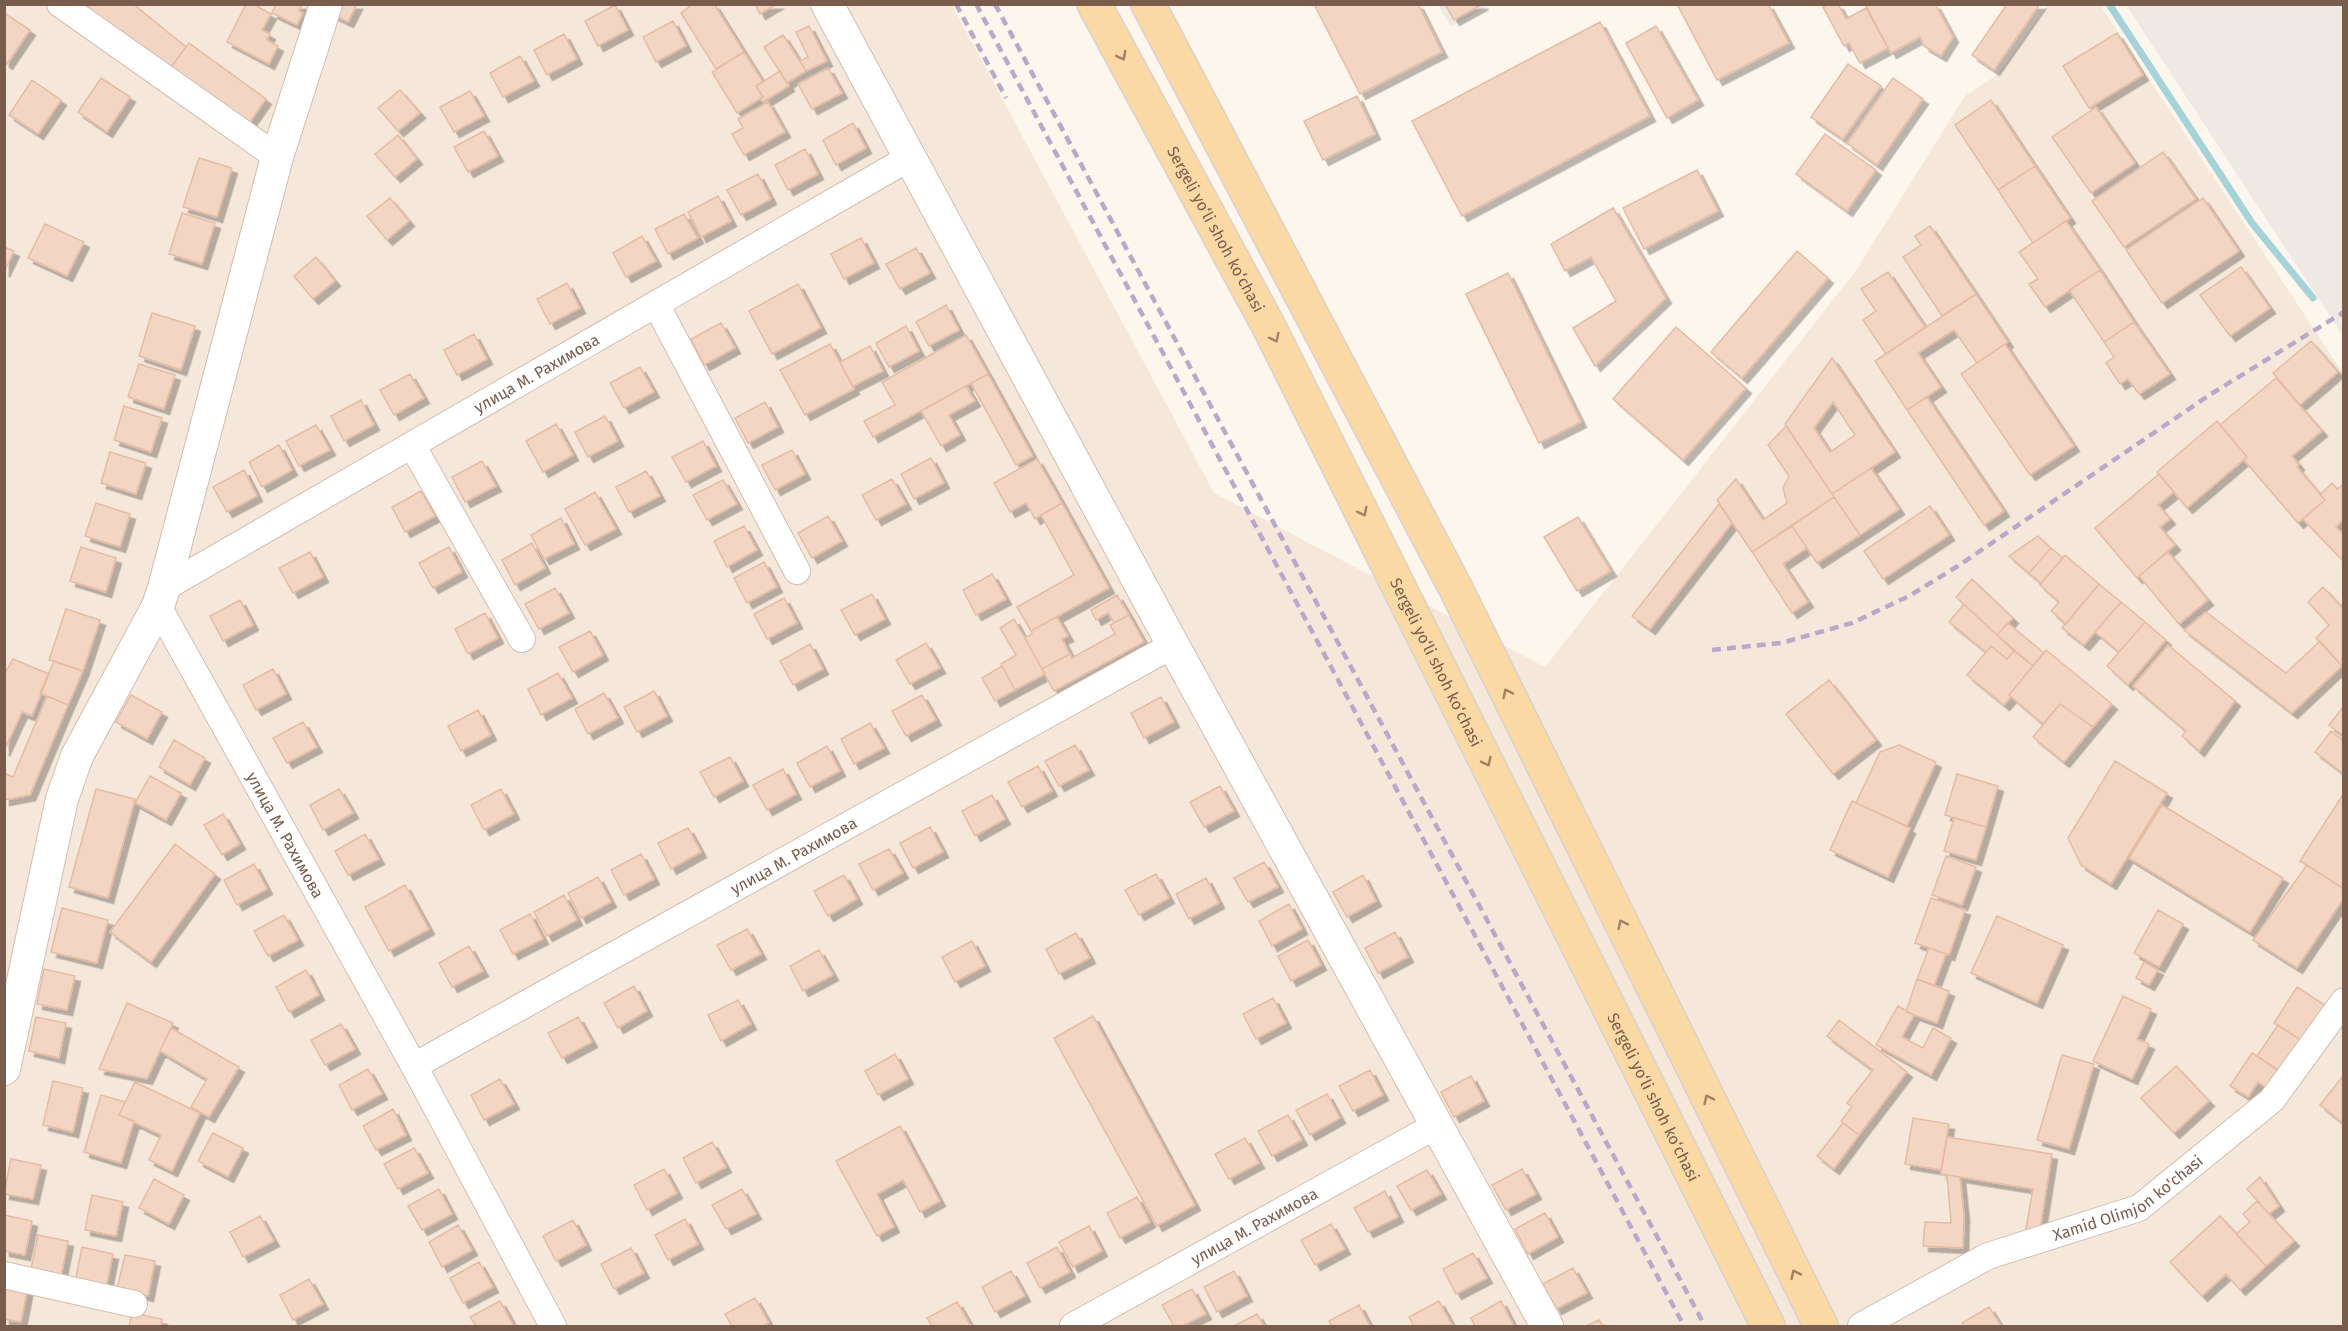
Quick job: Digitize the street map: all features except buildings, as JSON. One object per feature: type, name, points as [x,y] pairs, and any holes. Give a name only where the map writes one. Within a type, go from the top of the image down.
[{"type":"main road","name":"Sergeli yo‘li shoh ko‘chasi","points":[[1094,4],[1268,325],[1768,1326]]},
{"type":"main road","points":[[1148,4],[1455,586],[1821,1326]]},
{"type":"street","points":[[60,4],[277,157]]},
{"type":"street","points":[[4,1069],[62,799],[77,756],[161,597],[277,157],[326,4]]},
{"type":"street","points":[[827,4],[1173,645],[1547,1326]]},
{"type":"street","name":"улица М. Рахимова","points":[[553,1326],[161,597],[412,445],[909,158]]},
{"type":"street","points":[[656,304],[797,571]]},
{"type":"street","points":[[412,445],[522,639]]},
{"type":"street","name":"улица М. Рахимова","points":[[414,1066],[1173,645]]},
{"type":"street","name":"Xamid Olimjon ko'chasi","points":[[1861,1326],[1988,1256],[2139,1208],[2272,1100],[2343,1001]]},
{"type":"street","name":"улица М. Рахимова","points":[[1073,1326],[1437,1125]]},
{"type":"street","points":[[4,1275],[134,1304]]},
{"type":"shaded area","points":[[5,5],[952,5],[1214,493],[1545,667],[1855,272],[1965,96],[1997,75],[2048,5],[2100,5],[2343,373],[2343,1326],[5,1326]]},
{"type":"shaded area","points":[[1438,5],[1491,5],[1451,27]]},
{"type":"shaded area","points":[[2126,5],[2343,5],[2343,331],[2341,333]]},
{"type":"waterway","points":[[2109,4],[2252,223],[2313,298]]},
{"type":"railway","points":[[956,4],[1006,98]]},
{"type":"railway","points":[[976,4],[1684,1326]]},
{"type":"railway","points":[[995,4],[1705,1326]]},
{"type":"railway","points":[[1712,650],[1781,643],[1852,623],[1909,596],[1958,566],[2211,394],[2344,312]]}]
